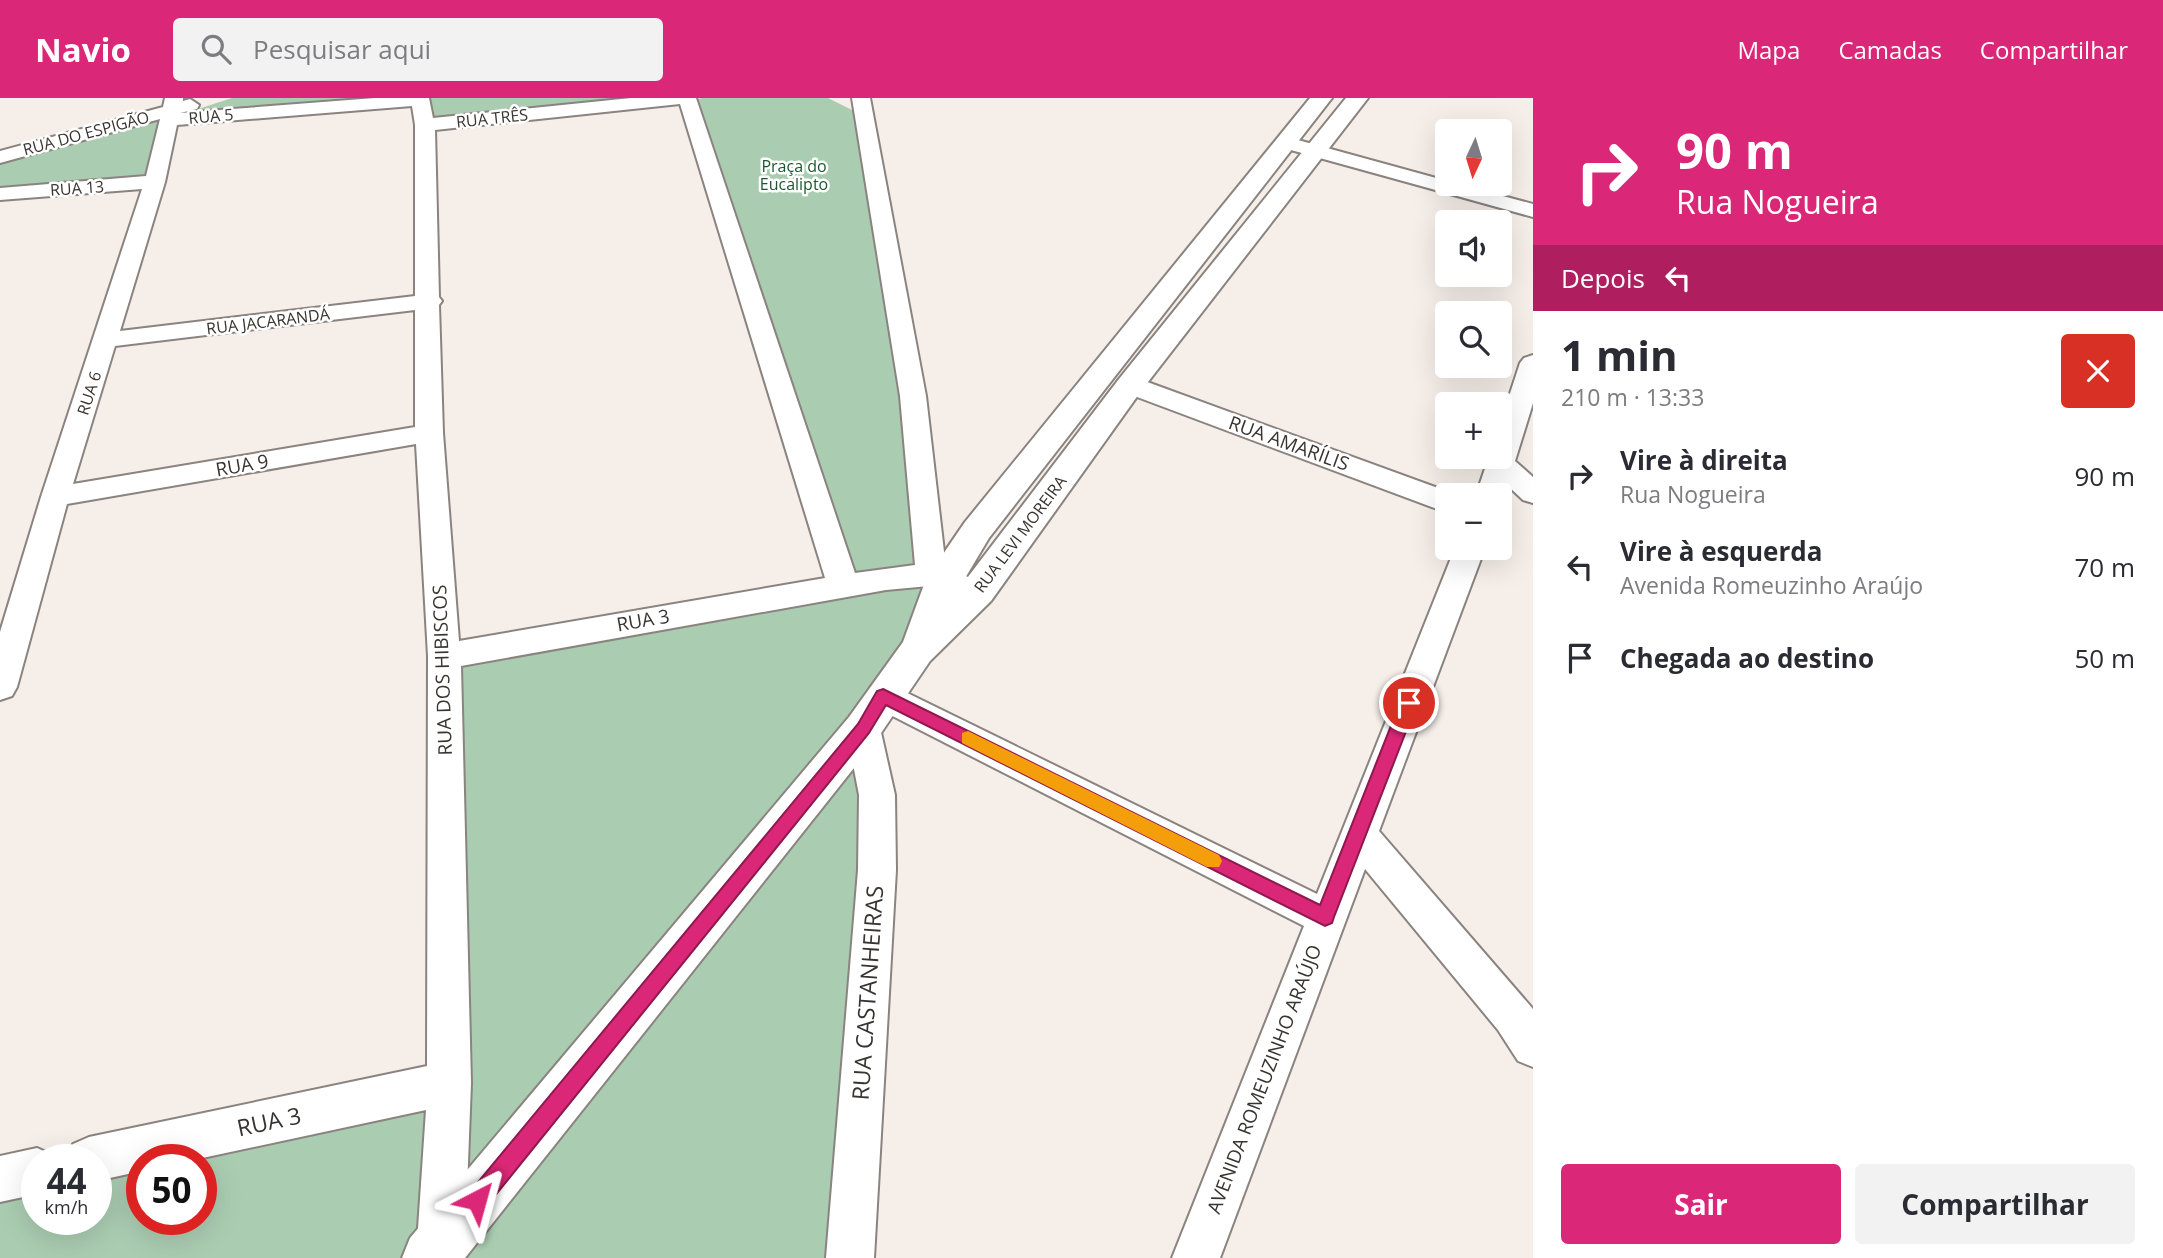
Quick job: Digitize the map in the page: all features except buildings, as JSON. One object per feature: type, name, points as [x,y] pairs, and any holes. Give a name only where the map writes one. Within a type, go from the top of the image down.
[{"type":"main road","name":"RUA LEVI MOREIRA","points":[[917,651],[938,577],[1319,101]]},
{"type":"main road","points":[[1319,101],[1352,105]]},
{"type":"main road","name":"RUA LEVI MOREIRA","points":[[917,651],[978,592],[1130,385],[1352,105]]},
{"type":"main road","points":[[436,1251],[873,712],[917,651]]},
{"type":"street","name":"RUA DO ESPIGÃO","points":[[0,157],[213,98]]},
{"type":"street","name":"RUA TRÊS","points":[[422,108],[686,98]]},
{"type":"street","points":[[686,98],[843,585]]},
{"type":"street","points":[[861,98],[913,396],[938,577],[978,592]]},
{"type":"street","name":"RUA 5","points":[[172,110],[422,108]]},
{"type":"street","name":"RUA DOS HIBISCOS","points":[[422,108],[430,301],[429,433],[444,656],[449,1083],[436,1251]]},
{"type":"street","name":"RUA 6","points":[[0,687],[11,619],[55,497],[106,340],[155,182],[172,110]]},
{"type":"street","points":[[1287,143],[1533,211]]},
{"type":"street","name":"RUA 13","points":[[0,194],[155,182]]},
{"type":"street","name":"RUA JACARANDÁ","points":[[106,340],[430,301]]},
{"type":"street","points":[[1512,431],[1533,363]]},
{"type":"street","name":"RUA AMARÍLIS","points":[[1130,385],[1435,498]]},
{"type":"street","name":"RUA 9","points":[[55,497],[429,433]]},
{"type":"street","points":[[1507,469],[1533,493]]},
{"type":"street","name":"AVENIDA ROMEUZINHO ARAÚJO","points":[[1196,1258],[1464,560]]},
{"type":"street","name":"RUA 3","points":[[444,656],[843,585],[938,577]]},
{"type":"street","points":[[873,712],[1325,917]]},
{"type":"street","name":"RUA CASTANHEIRAS","points":[[850,1258],[877,870],[873,712]]},
{"type":"street","points":[[1358,833],[1513,1016],[1533,1046]]},
{"type":"street","name":"RUA 3","points":[[112,1155],[449,1083]]},
{"type":"street","points":[[0,1179],[21,1174]]},
{"type":"green space","points":[[232,98],[416,98],[302,108],[189,112]]},
{"type":"green space","points":[[426,98],[668,98],[427,120]]},
{"type":"green space","name":"Praça do Eucalipto","points":[[828,98],[856,112],[931,575],[883,696],[430,1258],[0,1258],[0,1179],[21,1174],[21,1235],[112,1235],[112,1155],[126,1152],[126,1235],[217,1235],[217,1144],[164,1144],[442,1085],[444,656],[843,585],[693,100]]},
{"type":"green space","points":[[168,113],[153,180],[0,191],[0,159]]},
{"type":"green space","points":[[863,728],[847,1258],[441,1258]]},
{"type":"slow traffic","points":[[968,738],[1213,861]]},
{"type":"route","points":[[477,1200],[863,728],[883,696],[1325,917],[1409,703]]}]
